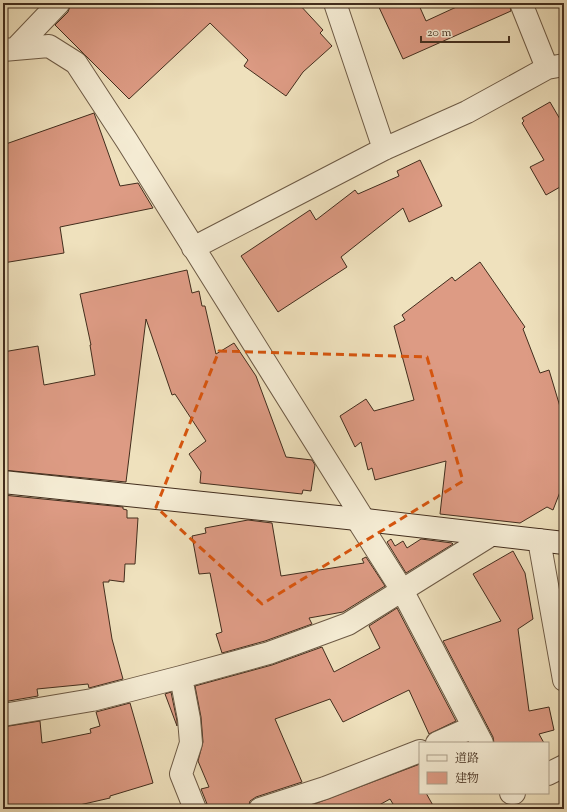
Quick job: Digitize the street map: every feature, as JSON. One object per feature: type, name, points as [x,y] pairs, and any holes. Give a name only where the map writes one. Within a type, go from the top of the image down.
[{"type":"street","points":[[9,49],[59,3]]},
{"type":"street","points":[[335,3],[384,150]]},
{"type":"street","points":[[193,248],[384,150],[468,112],[556,66],[521,3]]},
{"type":"street","points":[[9,49],[49,46],[76,63],[193,248],[402,590],[478,735],[442,742]]},
{"type":"street","points":[[3,482],[564,543]]},
{"type":"street","points":[[3,715],[92,700],[181,677],[269,653],[348,624],[491,535]]},
{"type":"street","points":[[540,540],[564,680]]},
{"type":"street","points":[[181,677],[189,719],[191,744],[181,774],[195,809]]},
{"type":"street","points":[[260,809],[325,788],[419,751]]},
{"type":"street","points":[[549,774],[564,766]]},
{"type":"highlighted area","points":[[219,351],[427,357],[463,481],[262,604],[156,507]]},
{"type":"building","points":[[71,3],[298,3],[323,30],[320,33],[332,46],[303,72],[286,96],[244,66],[248,60],[210,23],[129,99],[55,25],[68,12]]},
{"type":"building","points":[[377,3],[418,3],[426,21],[465,3],[509,3],[511,11],[403,59]]},
{"type":"building","points":[[550,102],[564,126],[564,194],[560,187],[546,195],[530,167],[544,160],[522,123],[524,121],[522,118]]},
{"type":"building","points":[[94,113],[120,186],[138,183],[153,208],[60,227],[64,253],[3,263],[3,145]]},
{"type":"building","points":[[420,160],[442,206],[409,222],[403,208],[341,257],[347,267],[278,312],[241,256],[310,210],[316,220],[355,190],[358,194],[399,176],[397,171]]},
{"type":"building","points":[[480,262],[525,327],[523,329],[540,373],[549,370],[564,420],[564,493],[560,492],[553,510],[547,507],[520,523],[440,514],[446,461],[375,480],[372,468],[368,470],[361,442],[355,447],[340,416],[366,399],[374,411],[414,400],[394,326],[405,320],[402,315],[452,277],[455,281]]},
{"type":"building","points":[[187,270],[192,293],[199,291],[202,306],[205,306],[216,354],[234,343],[256,376],[286,457],[312,460],[315,465],[311,491],[303,490],[302,494],[200,483],[201,472],[189,454],[206,441],[175,394],[172,395],[146,319],[126,482],[3,470],[3,352],[38,346],[44,385],[95,375],[91,345],[80,294]]},
{"type":"building","points":[[3,495],[123,507],[123,509],[127,510],[127,518],[138,518],[135,564],[125,564],[124,582],[109,580],[109,582],[103,582],[112,639],[123,679],[89,688],[88,684],[37,689],[38,696],[3,702]]},
{"type":"building","points":[[248,520],[272,523],[281,576],[364,563],[362,559],[366,557],[385,586],[343,612],[309,618],[312,624],[265,641],[222,653],[216,634],[222,632],[210,573],[199,574],[192,536],[206,533],[205,528]]},
{"type":"building","points":[[391,539],[395,546],[403,541],[407,548],[421,539],[453,544],[406,573],[387,542]]},
{"type":"building","points":[[513,551],[525,573],[533,619],[518,629],[529,711],[549,707],[554,730],[539,734],[543,742],[494,742],[493,737],[443,641],[501,621],[473,574]]},
{"type":"building","points":[[397,608],[456,721],[429,734],[409,690],[343,722],[330,699],[275,719],[302,782],[256,797],[250,801],[248,809],[209,809],[201,789],[209,787],[198,761],[203,742],[201,717],[195,686],[272,665],[322,647],[334,672],[380,648],[369,626]]},
{"type":"building","points":[[171,692],[177,721],[177,726],[165,694]]},
{"type":"building","points":[[130,703],[153,783],[110,796],[110,798],[62,809],[3,809],[3,727],[40,721],[42,743],[91,733],[90,729],[100,726],[96,712]]},
{"type":"building","points":[[419,764],[419,794],[427,794],[435,809],[396,809],[390,799],[372,809],[301,809]]}]
